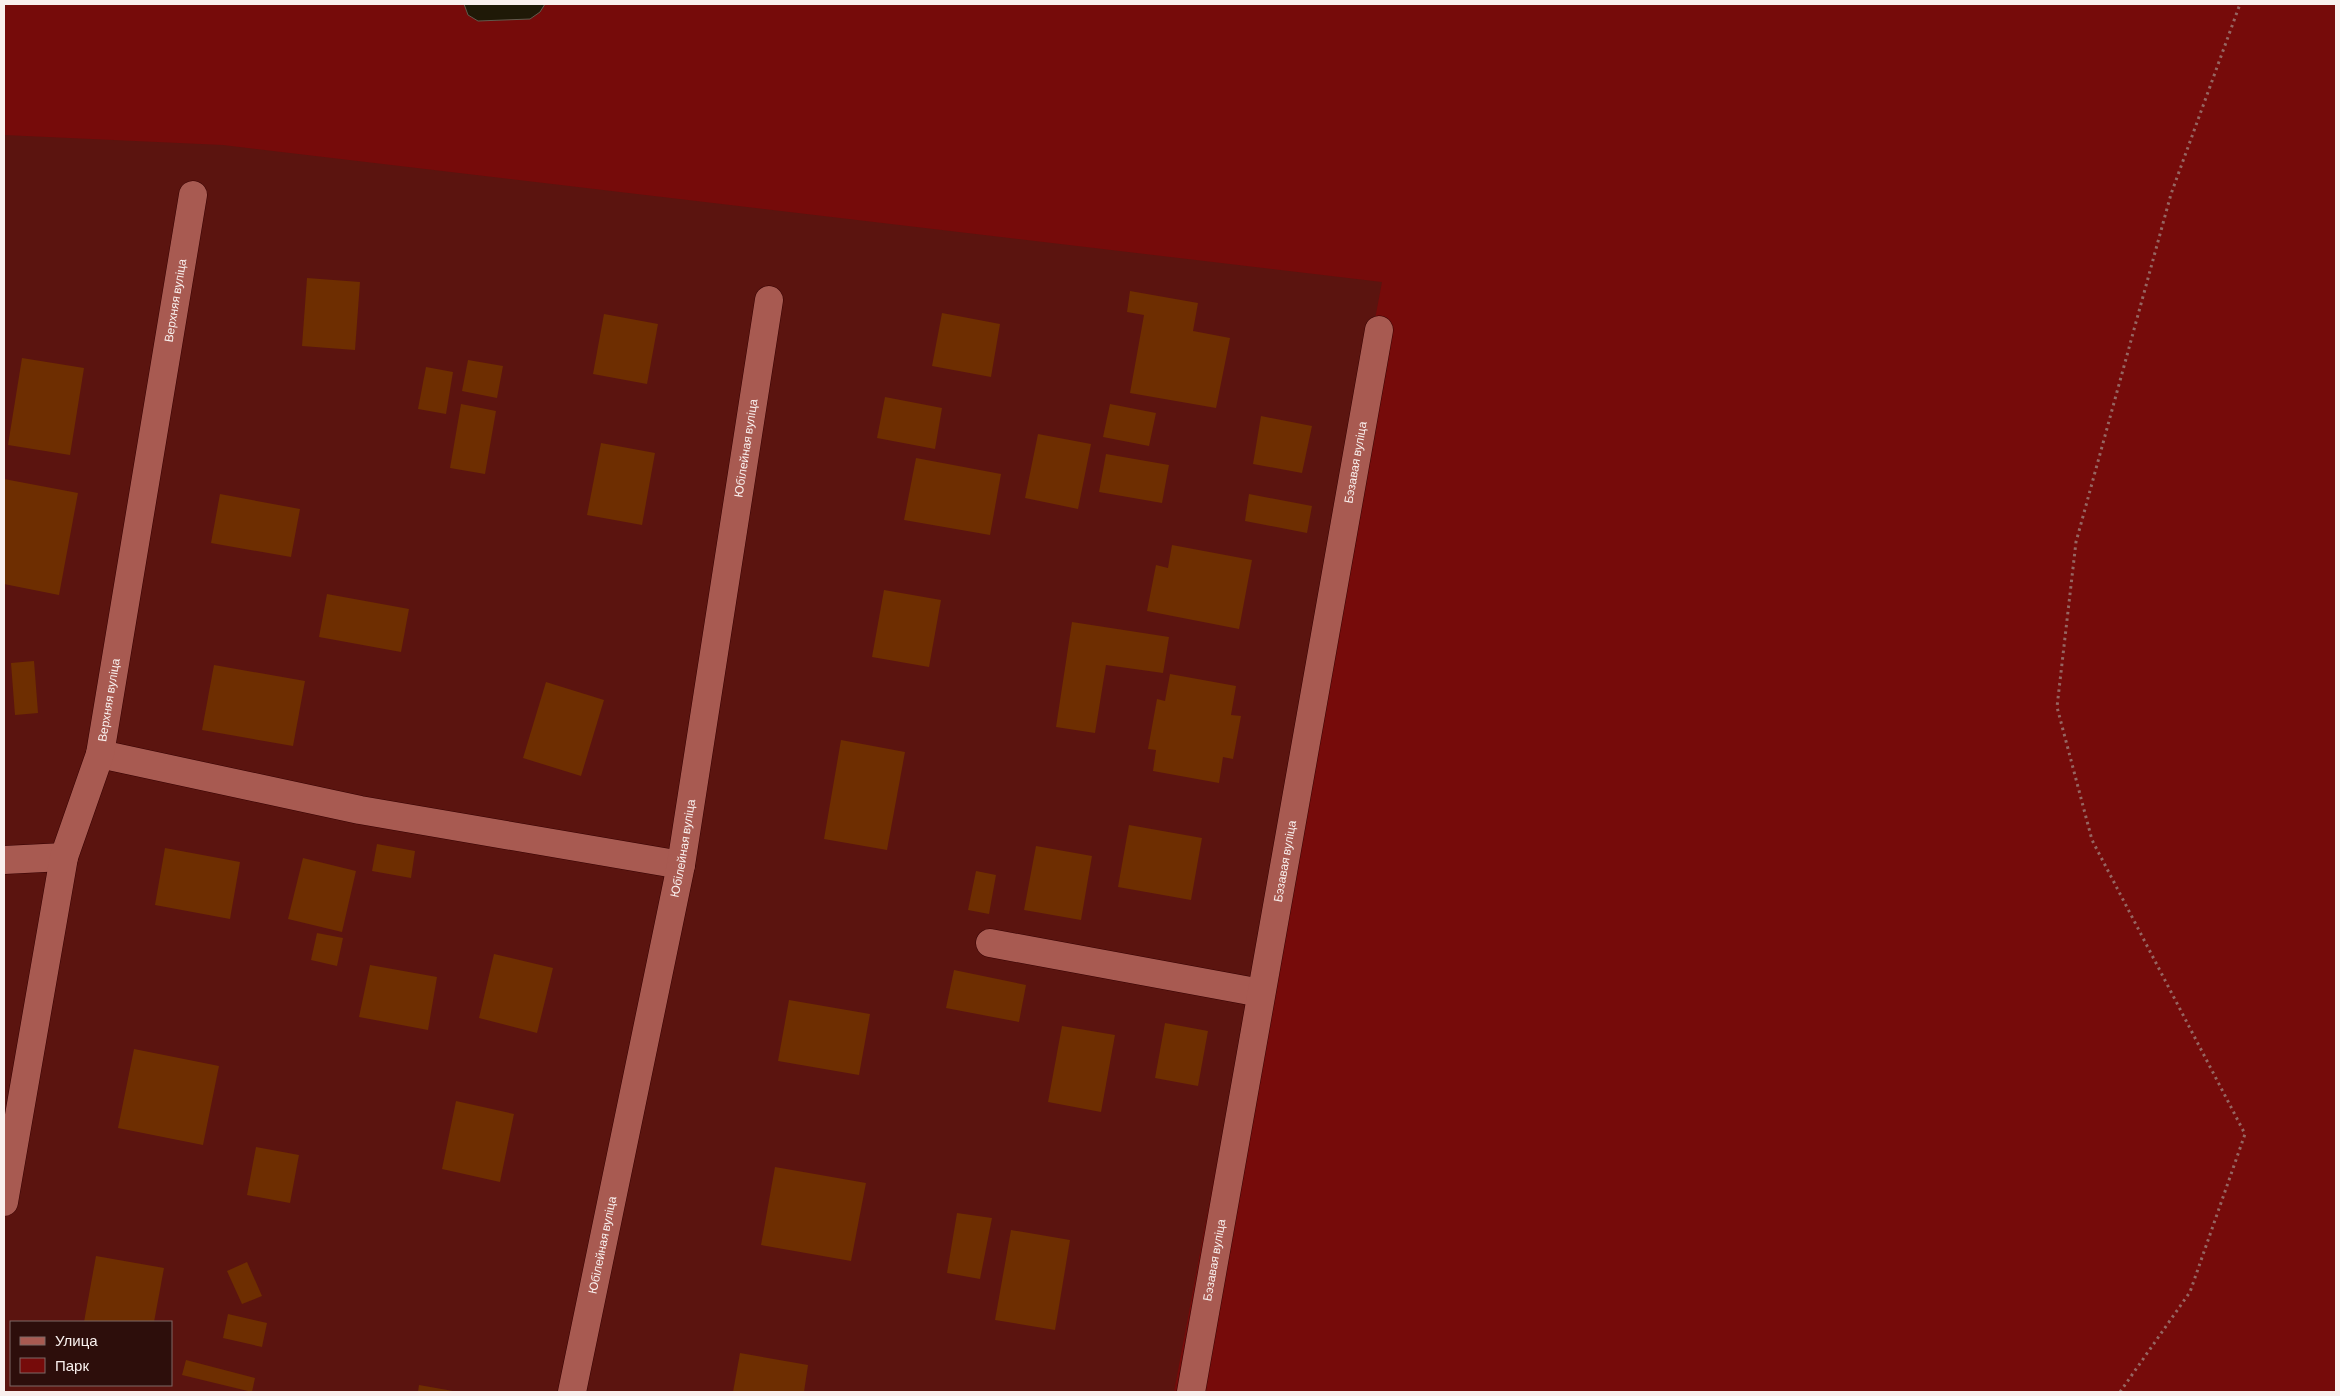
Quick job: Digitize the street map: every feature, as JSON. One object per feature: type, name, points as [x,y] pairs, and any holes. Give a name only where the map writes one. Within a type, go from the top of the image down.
[{"type":"street","name":"Верхняя вуліца","points":[[4,1202],[64,856],[100,754],[193,195]]},
{"type":"street","name":"Юбілейная вуліца","points":[[572,1392],[681,865],[769,300]]},
{"type":"street","name":"Бэзавая вуліца","points":[[1191,1392],[1379,330]]},
{"type":"street","points":[[100,754],[360,810],[681,865]]},
{"type":"street","points":[[4,860],[64,856]]},
{"type":"street","points":[[990,943],[1261,993]]},
{"type":"path","points":[[2120,1392],[2190,1292],[2245,1134],[2092,840],[2057,707],[2076,542],[2171,194],[2240,4]]},
{"type":"green space","points":[[4,4],[2336,4],[2336,1392],[1174,1392],[1382,282],[223,145],[4,135]]},
{"type":"shaded area","points":[[464,4],[545,4],[540,12],[530,19],[478,21],[468,15]]},
{"type":"building","points":[[307,278],[360,282],[355,350],[302,346]]},
{"type":"building","points":[[1130,291],[1198,303],[1193,331],[1230,338],[1216,408],[1130,393],[1144,315],[1127,312]]},
{"type":"building","points":[[942,313],[1000,324],[991,377],[932,366]]},
{"type":"building","points":[[604,314],[658,324],[647,384],[593,374]]},
{"type":"building","points":[[22,358],[84,368],[70,455],[8,445]]},
{"type":"building","points":[[468,360],[503,366],[497,398],[462,391]]},
{"type":"building","points":[[426,367],[453,372],[446,414],[418,409]]},
{"type":"building","points":[[885,397],[942,408],[935,449],[877,438]]},
{"type":"building","points":[[461,404],[496,411],[485,474],[450,468]]},
{"type":"building","points":[[1110,404],[1156,413],[1149,446],[1103,437]]},
{"type":"building","points":[[1261,416],[1312,426],[1302,473],[1253,464]]},
{"type":"building","points":[[1038,434],[1091,444],[1078,509],[1025,498]]},
{"type":"building","points":[[601,443],[655,453],[642,525],[587,515]]},
{"type":"building","points":[[1106,454],[1169,465],[1162,503],[1099,492]]},
{"type":"building","points":[[916,458],[1001,474],[990,535],[904,520]]},
{"type":"building","points":[[4,479],[78,493],[59,595],[4,584]]},
{"type":"building","points":[[220,494],[300,509],[291,557],[211,543]]},
{"type":"building","points":[[1249,494],[1312,506],[1307,533],[1245,521]]},
{"type":"building","points":[[1172,545],[1252,560],[1239,629],[1147,611],[1156,565],[1168,568]]},
{"type":"building","points":[[884,590],[941,600],[929,667],[872,657]]},
{"type":"building","points":[[327,594],[409,609],[401,652],[319,637]]},
{"type":"building","points":[[1072,622],[1169,637],[1163,673],[1106,665],[1095,733],[1056,727]]},
{"type":"building","points":[[34,661],[38,713],[15,715],[11,663]]},
{"type":"building","points":[[214,665],[305,681],[293,746],[202,730]]},
{"type":"building","points":[[1170,674],[1236,686],[1231,715],[1241,716],[1233,759],[1223,757],[1219,783],[1153,771],[1156,750],[1148,749],[1157,699],[1165,701]]},
{"type":"building","points":[[546,682],[604,700],[581,776],[523,758]]},
{"type":"building","points":[[841,740],[905,752],[887,850],[824,839]]},
{"type":"building","points":[[1129,825],[1202,838],[1191,900],[1118,887]]},
{"type":"building","points":[[377,844],[415,851],[411,878],[372,871]]},
{"type":"building","points":[[1036,846],[1092,856],[1081,920],[1024,910]]},
{"type":"building","points":[[165,848],[240,862],[230,919],[155,905]]},
{"type":"building","points":[[303,858],[356,871],[342,932],[288,919]]},
{"type":"building","points":[[976,871],[996,875],[989,914],[968,910]]},
{"type":"building","points":[[317,933],[343,938],[337,966],[311,960]]},
{"type":"building","points":[[494,954],[553,968],[537,1033],[479,1018]]},
{"type":"building","points":[[370,965],[437,977],[428,1030],[359,1017]]},
{"type":"building","points":[[954,970],[1026,985],[1019,1022],[946,1008]]},
{"type":"building","points":[[789,1000],[870,1014],[859,1075],[778,1061]]},
{"type":"building","points":[[1165,1023],[1208,1031],[1198,1086],[1155,1078]]},
{"type":"building","points":[[1062,1026],[1115,1035],[1101,1112],[1048,1102]]},
{"type":"building","points":[[134,1049],[219,1066],[203,1145],[118,1128]]},
{"type":"building","points":[[456,1101],[514,1114],[500,1182],[442,1169]]},
{"type":"building","points":[[256,1147],[299,1155],[290,1203],[247,1195]]},
{"type":"building","points":[[775,1167],[866,1183],[851,1261],[761,1245]]},
{"type":"building","points":[[957,1213],[992,1218],[980,1279],[947,1273]]},
{"type":"building","points":[[1011,1230],[1070,1240],[1055,1330],[995,1320]]},
{"type":"building","points":[[96,1256],[164,1268],[154,1321],[84,1321]]},
{"type":"building","points":[[247,1262],[262,1296],[242,1304],[227,1271]]},
{"type":"building","points":[[228,1314],[267,1323],[262,1347],[223,1338]]},
{"type":"building","points":[[740,1353],[808,1365],[804,1392],[733,1392]]},
{"type":"building","points":[[186,1360],[255,1378],[252,1392],[182,1375]]},
{"type":"building","points":[[419,1385],[453,1391],[453,1392],[418,1392]]}]
